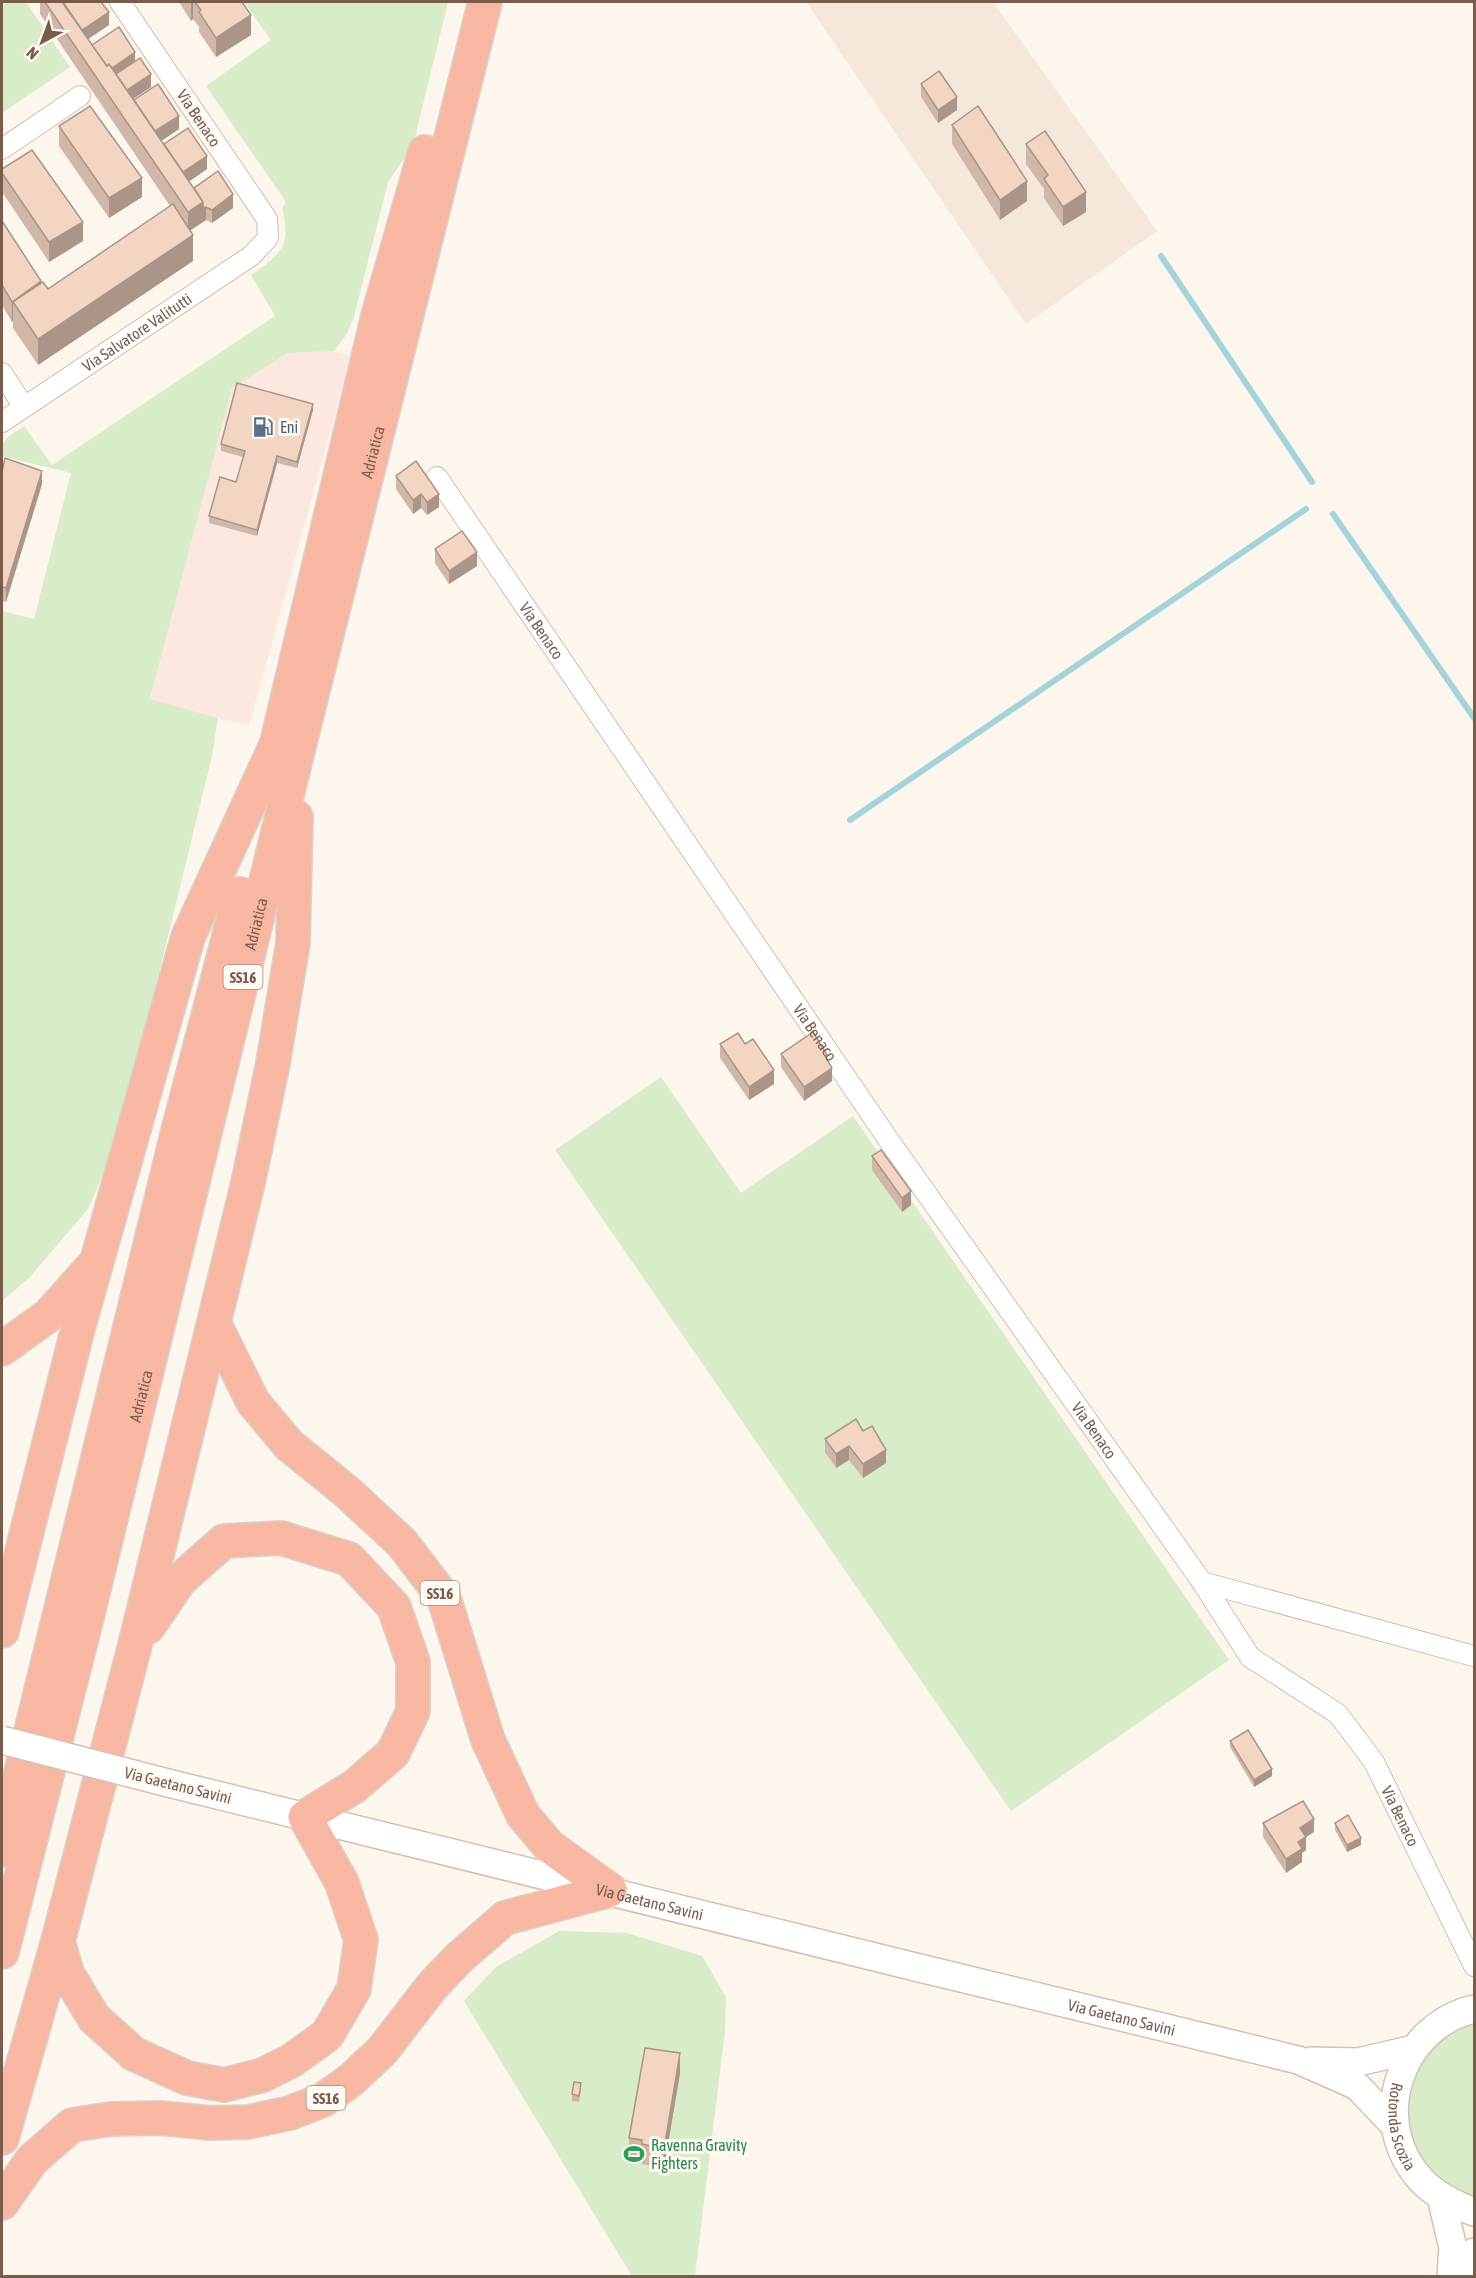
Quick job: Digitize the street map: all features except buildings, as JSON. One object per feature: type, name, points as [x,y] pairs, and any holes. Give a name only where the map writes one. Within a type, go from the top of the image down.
[{"type":"highway","name":"Adriatica","points":[[2,1953],[193,1186],[378,316],[426,147],[462,2]]},
{"type":"highway","name":"Adriatica","points":[[2,1850],[178,1131],[241,893],[287,747],[484,2]]},
{"type":"highway","name":"SS16","points":[[2,1631],[6,1578],[188,937],[287,747]]},
{"type":"highway","name":"SS16","points":[[2,2138],[58,1941],[135,1645],[214,1325],[273,1063],[293,943],[287,747]]},
{"type":"highway","name":"SS16","points":[[2,1349],[49,1315],[97,1261]]},
{"type":"highway","name":"SS16","points":[[214,1325],[253,1402],[282,1437],[347,1492],[402,1543],[444,1598],[488,1740],[523,1815],[549,1846],[610,1890]]},
{"type":"highway","name":"SS16","points":[[135,1645],[180,1580],[224,1541],[281,1538],[349,1559],[394,1607],[413,1662],[413,1711],[393,1753],[355,1786],[305,1816]]},
{"type":"highway","points":[[58,1941],[67,1973],[94,2018],[134,2054],[187,2078],[224,2085],[263,2075],[291,2061],[327,2035],[354,1989],[361,1940],[342,1883],[305,1816]]},
{"type":"highway","name":"SS16","points":[[2,2203],[32,2160],[72,2125],[111,2119],[161,2118],[210,2123],[248,2122],[290,2113],[323,2100],[351,2080],[382,2051],[433,1985],[505,1918],[610,1890]]},
{"type":"street","name":"Via Benaco","points":[[120,2],[267,219],[268,238]]},
{"type":"street","points":[[2,149],[80,96]]},
{"type":"street","name":"Via Salvatore Valitutti","points":[[2,422],[251,256],[268,238]]},
{"type":"street","points":[[2,372],[24,407]]},
{"type":"street","name":"Via Benaco","points":[[437,477],[890,1142],[1203,1582],[1250,1657],[1338,1714],[1374,1762],[1474,1966]]},
{"type":"street","points":[[1203,1582],[1474,1656]]},
{"type":"street","name":"Via Gaetano Savini","points":[[2,1740],[168,1783],[610,1890],[788,1937],[1298,2060],[1357,2086],[1395,2126]]},
{"type":"street","name":"Rotonda Scozia","points":[[1474,2009],[1460,2013],[1432,2029],[1414,2049],[1400,2074],[1395,2096],[1395,2126],[1404,2154],[1422,2181],[1441,2198],[1474,2212]]},
{"type":"street","name":"Via Gaetano Savini","points":[[1298,2060],[1358,2062],[1414,2049]]},
{"type":"street","points":[[1441,2198],[1453,2248],[1451,2277]]},
{"type":"street","points":[[1457,2277],[1474,2252]]},
{"type":"shaded area","points":[[806,2],[993,2],[1157,231],[1026,324]]},
{"type":"shaded area","points":[[334,351],[351,356],[249,726],[150,700],[232,387],[288,353]]},
{"type":"green space","points":[[2,2],[26,2],[70,67],[2,113]]},
{"type":"green space","points":[[244,2],[448,2],[413,146],[388,182],[354,317],[346,335],[334,351],[288,353],[232,388],[150,699],[218,718],[212,756],[146,1026],[106,1168],[88,1209],[28,1279],[2,1301],[2,611],[34,619],[71,473],[2,456],[2,450],[7,438],[24,426],[52,465],[275,316],[251,275],[277,255],[282,248],[286,232],[282,208],[286,202],[206,86],[271,40]]},
{"type":"green space","points":[[661,1077],[741,1193],[853,1116],[1229,1660],[1011,1811],[555,1150]]},
{"type":"green space","name":"Ravenna Gravity Fighters","points":[[559,1931],[627,1933],[702,1956],[726,1997],[725,2031],[695,2276],[632,2276],[464,2001],[496,1967]]},
{"type":"green space","points":[[1474,2023],[1474,2197],[1443,2181],[1428,2168],[1413,2141],[1408,2110],[1413,2079],[1428,2052],[1455,2031]]},
{"type":"waterway","points":[[1161,256],[1312,482]]},
{"type":"waterway","points":[[850,820],[1306,509]]},
{"type":"waterway","points":[[1333,514],[1474,718]]},
{"type":"place","name":"Eni","points":[[263,427]]},
{"type":"place","name":"Ravenna Gravity Fighters","points":[[634,2154]]}]
